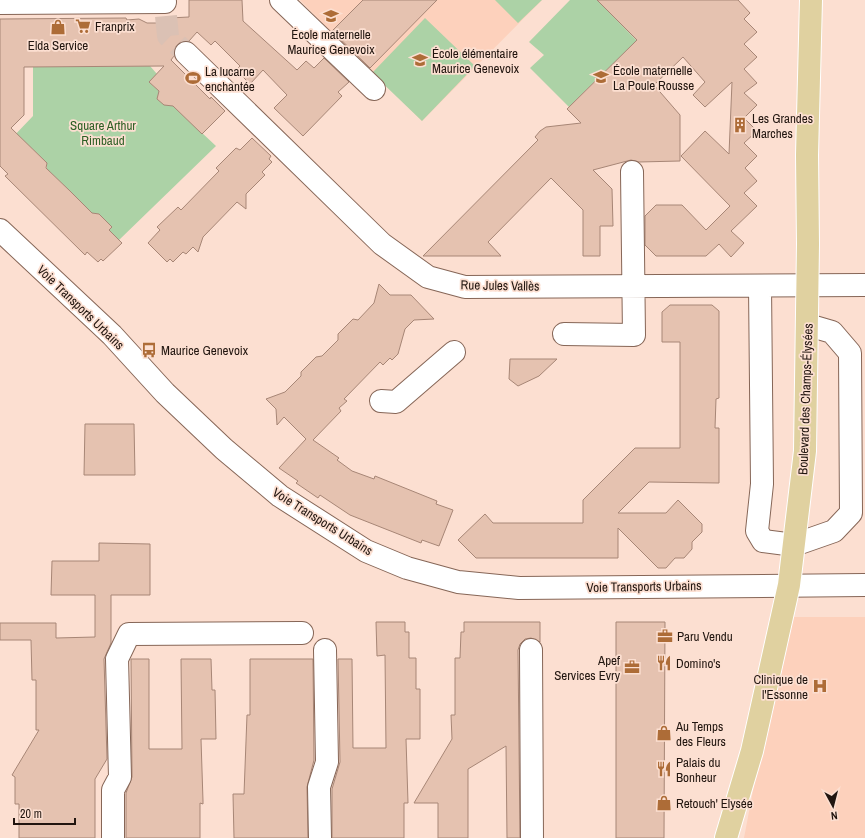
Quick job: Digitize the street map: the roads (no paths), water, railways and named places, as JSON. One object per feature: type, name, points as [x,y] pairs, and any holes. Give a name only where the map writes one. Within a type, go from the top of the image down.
[{"type":"main road","name":"Boulevard des Champs-Élysées","points":[[726,838],[752,751],[789,585],[805,451],[808,326],[807,155],[811,0]]},
{"type":"street","points":[[281,0],[374,89]]},
{"type":"street","points":[[0,3],[166,6]]},
{"type":"street","name":"Rue Jules Vallès","points":[[186,53],[382,244],[428,277],[465,286],[760,286],[865,284]]},
{"type":"street","points":[[564,334],[634,335],[632,172]]},
{"type":"street","name":"Voie Transports Urbains","points":[[0,230],[112,335],[165,393],[224,449],[280,496],[366,551],[407,568],[458,582],[519,588],[865,585]]},
{"type":"street","points":[[760,286],[762,484],[757,531],[763,541],[794,545],[834,530],[851,513],[850,352],[832,332],[808,326]]},
{"type":"street","points":[[382,401],[396,402],[454,352]]},
{"type":"street","points":[[113,838],[113,790],[120,777],[117,659],[129,634],[302,633]]},
{"type":"street","points":[[320,838],[319,787],[327,762],[325,650]]},
{"type":"street","points":[[531,650],[532,838]]},
{"type":"tunnel","points":[[166,16],[168,36],[186,53]]},
{"type":"place","name":"École maternelle Maurice Genevoix","points":[[331,16]]},
{"type":"place","name":"Franprix","points":[[83,26]]},
{"type":"place","name":"Elda Service","points":[[58,27]]},
{"type":"place","name":"École élémentaire Maurice Genevoix","points":[[420,60]]},
{"type":"place","name":"École maternelle La Poule Rousse","points":[[601,77]]},
{"type":"place","name":"La lucarne enchantée","points":[[193,78]]},
{"type":"place","name":"Les Grandes Marches","points":[[740,125]]},
{"type":"place","name":"Maurice Genevoix","points":[[149,350]]},
{"type":"place","name":"Paru Vendu","points":[[665,636]]},
{"type":"place","name":"Domino's","points":[[664,663]]},
{"type":"place","name":"Apef Services Evry","points":[[632,667]]},
{"type":"place","name":"Clinique de l'Essonne","points":[[820,686]]},
{"type":"place","name":"Au Temps des Fleurs","points":[[664,733]]},
{"type":"place","name":"Palais du Bonheur","points":[[664,769]]},
{"type":"place","name":"Retouch' Elysée","points":[[664,803]]},
{"type":"park label","name":"Square Arthur Rimbaud","points":[[103,132]]}]
